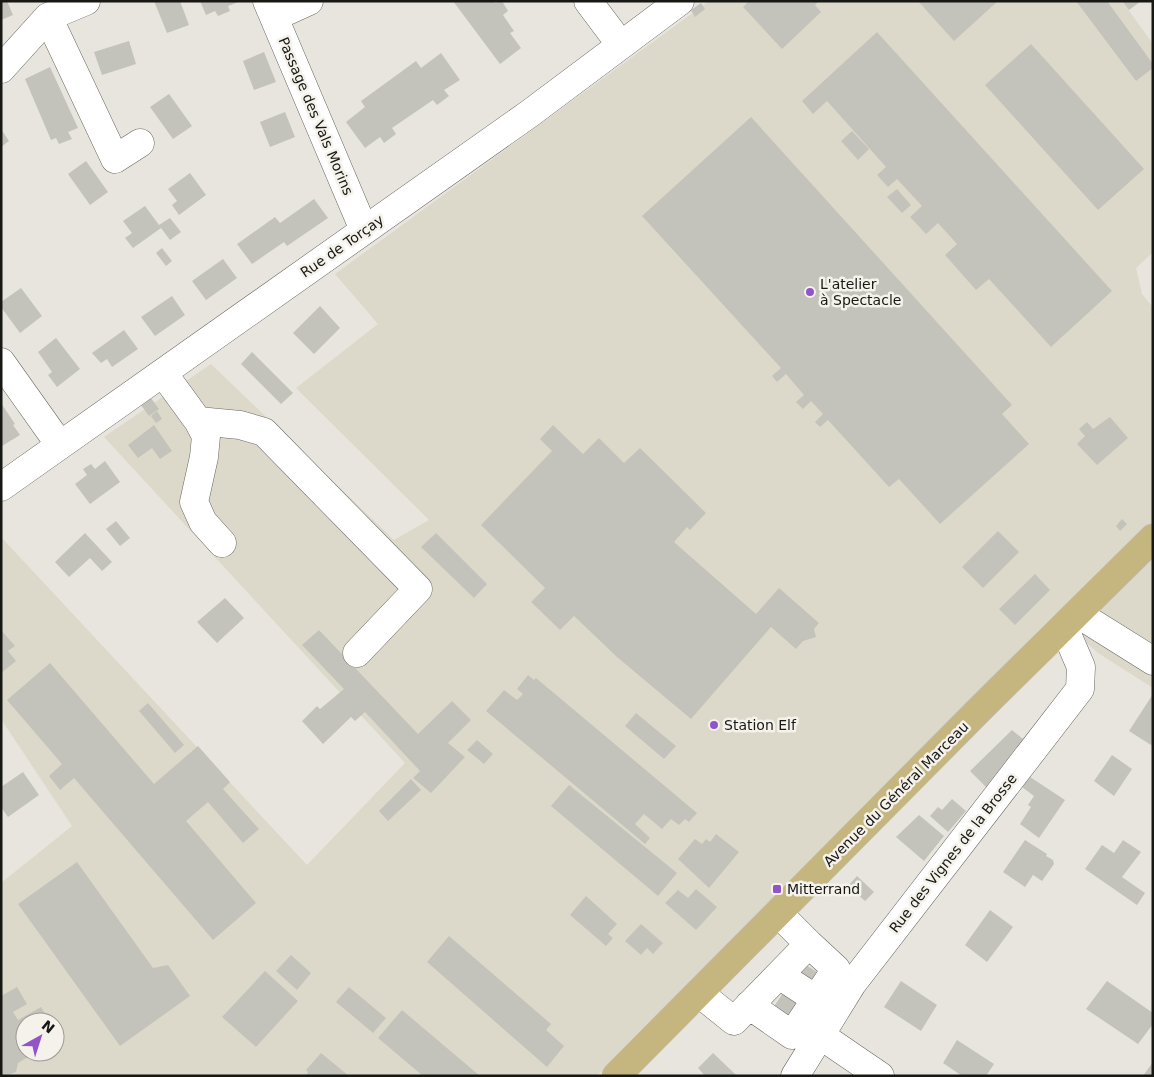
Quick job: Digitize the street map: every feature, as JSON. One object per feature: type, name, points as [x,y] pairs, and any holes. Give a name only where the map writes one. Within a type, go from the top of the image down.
[{"type":"main road","name":"Avenue du Général Marceau","points":[[618,1075],[980,709],[1153,538]]},
{"type":"street","points":[[1,69],[48,17],[86,1]]},
{"type":"street","points":[[270,9],[309,1]]},
{"type":"street","points":[[588,1],[621,45]]},
{"type":"street","name":"Rue de Torçay","points":[[1,486],[529,114],[680,1]]},
{"type":"street","name":"Passage des Vals Morins","points":[[270,9],[364,230]]},
{"type":"street","points":[[48,17],[115,159],[140,144]]},
{"type":"street","points":[[1,362],[60,445]]},
{"type":"street","points":[[163,373],[198,420],[206,436],[204,457],[194,502],[203,522],[222,543]]},
{"type":"street","points":[[198,420],[240,425],[264,432],[418,589],[357,653]]},
{"type":"street","points":[[1071,620],[1153,661]]},
{"type":"street","name":"Rue des Vignes de la Brosse","points":[[795,1076],[810,1029],[852,984],[1080,689],[1081,667],[1071,620]]},
{"type":"street","points":[[778,913],[836,969],[819,994],[810,1029]]},
{"type":"street","points":[[699,993],[734,1021],[809,944]]},
{"type":"street","points":[[783,970],[819,994]]},
{"type":"street","points":[[754,1000],[792,1035],[810,1029]]},
{"type":"street","points":[[810,1029],[880,1076]]},
{"type":"shaded area","points":[[709,1],[1122,1],[1153,44],[1153,252],[1136,268],[1142,294],[1153,307],[1153,688],[1098,653],[1055,614],[702,973],[597,1076],[1,1076],[1,883],[72,826],[1,719],[1,537],[307,865],[405,763],[104,437],[211,364],[394,540],[429,520],[296,388],[378,324],[335,274]]},
{"type":"building","points":[[1,1],[7,1],[13,15],[1,20]]},
{"type":"building","points":[[154,1],[180,1],[189,25],[167,33]]},
{"type":"building","points":[[200,1],[241,1],[228,6],[230,11],[218,16],[215,11],[206,15]]},
{"type":"building","points":[[453,1],[494,1],[495,3],[502,1],[508,11],[503,15],[514,31],[510,33],[521,48],[500,64]]},
{"type":"building","points":[[749,1],[819,1],[815,5],[821,12],[782,49],[743,7]]},
{"type":"building","points":[[918,1],[998,1],[954,41]]},
{"type":"building","points":[[1076,1],[1107,1],[1153,64],[1153,68],[1136,81]]},
{"type":"building","points":[[1122,1],[1141,1],[1129,10]]},
{"type":"building","points":[[701,3],[705,9],[695,17],[691,10]]},
{"type":"building","points":[[877,32],[1112,291],[1051,347],[989,279],[976,290],[945,255],[957,244],[938,223],[926,234],[910,217],[922,206],[897,179],[888,187],[877,175],[886,167],[827,101],[813,114],[802,101]]},
{"type":"building","points":[[129,41],[136,64],[102,75],[94,52]]},
{"type":"building","points":[[1031,44],[1144,169],[1098,210],[985,85]]},
{"type":"building","points":[[264,52],[276,82],[254,90],[243,61]]},
{"type":"building","points":[[441,53],[460,80],[444,90],[449,96],[437,105],[433,100],[392,128],[396,134],[384,143],[380,137],[365,148],[346,122],[365,107],[361,101],[416,61],[421,68]]},
{"type":"building","points":[[50,67],[78,128],[68,132],[72,139],[59,144],[56,138],[51,140],[25,79]]},
{"type":"building","points":[[169,94],[192,126],[173,139],[150,107]]},
{"type":"building","points":[[285,112],[295,137],[270,147],[260,122]]},
{"type":"building","name":"L'atelier à Spectacle","points":[[751,117],[1012,405],[1002,414],[1029,444],[940,524],[899,479],[889,487],[828,420],[820,427],[815,422],[823,414],[811,401],[803,409],[796,402],[804,395],[786,374],[777,382],[772,376],[781,368],[642,216]]},
{"type":"building","points":[[1,129],[9,141],[1,147]]},
{"type":"building","points":[[852,131],[869,149],[858,160],[841,141]]},
{"type":"building","points":[[86,161],[108,192],[90,205],[68,174]]},
{"type":"building","points":[[190,173],[206,195],[179,215],[172,205],[177,201],[168,189]]},
{"type":"building","points":[[897,189],[911,205],[902,213],[887,197]]},
{"type":"building","points":[[314,199],[328,218],[287,246],[284,242],[252,264],[237,244],[275,217],[280,223]]},
{"type":"building","points":[[145,206],[159,225],[170,218],[181,232],[170,240],[161,228],[133,248],[125,238],[132,233],[123,221]]},
{"type":"building","points":[[162,248],[172,261],[166,266],[156,253]]},
{"type":"building","points":[[223,259],[237,278],[206,300],[192,281]]},
{"type":"building","points":[[21,288],[42,316],[20,333],[1,307],[1,302]]},
{"type":"building","points":[[172,296],[185,315],[155,336],[141,317]]},
{"type":"building","points":[[320,306],[340,328],[314,354],[293,333]]},
{"type":"building","points":[[124,330],[138,349],[112,367],[107,359],[101,363],[92,353]]},
{"type":"building","points":[[56,338],[80,369],[57,387],[48,375],[52,372],[38,352]]},
{"type":"building","points":[[252,352],[293,393],[281,404],[241,364]]},
{"type":"building","points":[[151,398],[159,409],[149,416],[141,405]]},
{"type":"building","points":[[1,403],[20,435],[2,446]]},
{"type":"building","points":[[157,411],[162,419],[156,423],[151,416]]},
{"type":"building","points":[[1110,417],[1128,438],[1097,465],[1077,444],[1085,436],[1079,429],[1087,422],[1093,429]]},
{"type":"building","points":[[154,425],[172,451],[160,459],[152,448],[138,458],[128,445]]},
{"type":"building","points":[[553,425],[583,454],[599,438],[624,463],[640,448],[706,513],[690,530],[687,527],[674,542],[756,614],[779,588],[819,623],[814,629],[816,637],[803,641],[796,649],[771,627],[691,719],[617,657],[574,616],[560,630],[531,602],[545,588],[481,525],[552,451],[540,439]]},
{"type":"building","points":[[105,461],[120,482],[90,504],[75,484],[87,475],[83,469],[91,464],[95,469]]},
{"type":"building","points":[[1122,519],[1127,524],[1120,531],[1116,526]]},
{"type":"building","points":[[116,521],[130,538],[120,546],[106,529]]},
{"type":"building","points":[[998,531],[1019,552],[983,588],[962,567]]},
{"type":"building","points":[[85,533],[112,562],[102,571],[90,558],[69,577],[55,562]]},
{"type":"building","points":[[436,533],[487,584],[474,598],[421,547]]},
{"type":"building","points":[[1035,574],[1050,590],[1015,625],[999,609]]},
{"type":"building","points":[[225,598],[244,618],[217,643],[197,622]]},
{"type":"building","points":[[1,630],[15,646],[8,651],[16,661],[1,673]]},
{"type":"building","points":[[319,630],[418,734],[452,701],[471,720],[448,743],[465,757],[431,793],[413,778],[420,771],[365,712],[355,721],[351,717],[323,744],[302,721],[317,706],[320,709],[344,689],[302,645]]},
{"type":"building","points":[[50,663],[154,784],[198,746],[230,782],[223,789],[259,829],[243,843],[208,802],[186,821],[256,903],[213,940],[74,778],[60,790],[49,776],[62,764],[7,700]]},
{"type":"building","points":[[528,675],[534,680],[536,678],[697,813],[689,822],[685,819],[679,825],[671,819],[662,829],[644,814],[635,824],[650,838],[645,844],[486,711],[504,690],[517,700],[523,694],[517,689]]},
{"type":"building","points":[[1153,694],[1153,743],[1151,745],[1129,731]]},
{"type":"building","points":[[148,703],[184,745],[175,753],[139,711]]},
{"type":"building","points":[[636,713],[676,746],[664,759],[625,726]]},
{"type":"building","points":[[1012,730],[1023,739],[986,787],[970,771]]},
{"type":"building","points":[[477,740],[493,754],[484,764],[467,750]]},
{"type":"building","points":[[1112,755],[1132,769],[1114,796],[1094,781]]},
{"type":"building","points":[[23,772],[39,795],[8,817],[1,807],[1,787]]},
{"type":"building","points":[[1030,777],[1065,800],[1039,838],[1020,824],[1031,807],[1028,805],[1034,796],[1022,787]]},
{"type":"building","points":[[411,779],[421,790],[388,821],[379,811]]},
{"type":"building","points":[[569,785],[677,873],[658,896],[551,806]]},
{"type":"building","points":[[952,799],[966,811],[948,832],[930,816],[938,807],[942,810]]},
{"type":"building","points":[[919,815],[944,836],[924,861],[896,837]]},
{"type":"building","points":[[716,834],[739,852],[709,888],[678,859],[695,839],[702,844],[706,839],[710,842]]},
{"type":"building","points":[[1025,840],[1047,854],[1046,856],[1053,860],[1054,864],[1042,881],[1033,875],[1025,887],[1003,872]]},
{"type":"building","points":[[1123,840],[1141,852],[1122,877],[1145,893],[1137,905],[1085,869],[1102,845],[1114,853]]},
{"type":"building","points":[[77,862],[153,968],[168,965],[190,996],[120,1046],[18,904]]},
{"type":"building","points":[[857,876],[874,892],[865,901],[848,886]]},
{"type":"building","points":[[696,889],[717,907],[696,930],[665,903],[678,890],[688,898]]},
{"type":"building","points":[[586,896],[617,924],[608,934],[613,938],[606,946],[570,915]]},
{"type":"building","points":[[990,910],[1013,927],[987,962],[965,945]]},
{"type":"building","points":[[641,924],[663,943],[653,954],[647,948],[641,955],[625,941]]},
{"type":"building","points":[[449,936],[551,1024],[546,1030],[564,1046],[547,1067],[427,962]]},
{"type":"building","points":[[291,955],[311,973],[297,990],[276,971]]},
{"type":"building","points":[[803,963],[820,974],[779,1038],[761,1026]]},
{"type":"building","points":[[265,971],[298,1001],[256,1047],[222,1017]]},
{"type":"building","points":[[901,981],[937,1005],[921,1031],[884,1007]]},
{"type":"building","points":[[1107,981],[1153,1013],[1153,1024],[1138,1044],[1086,1009]]},
{"type":"building","points":[[17,987],[27,1004],[13,1012],[15,1015],[15,1062],[20,1062],[16,1072],[4,1076],[1,1074],[1,996]]},
{"type":"building","points":[[349,987],[386,1018],[373,1033],[336,1002]]},
{"type":"building","points":[[41,1007],[44,1012],[32,1012]]},
{"type":"building","points":[[402,1010],[480,1076],[423,1076],[378,1038]]},
{"type":"building","points":[[957,1040],[994,1064],[986,1076],[962,1076],[943,1063]]},
{"type":"building","points":[[321,1053],[349,1076],[305,1076],[308,1072],[306,1070]]},
{"type":"building","points":[[713,1053],[737,1076],[705,1076],[698,1068]]},
{"type":"building","points":[[1153,1062],[1153,1076],[1143,1076]]},
{"type":"place","name":"L'atelier à Spectacle","points":[[810,292]]},
{"type":"place","name":"Station Elf","points":[[714,725]]},
{"type":"place","name":"Mitterrand","points":[[777,889]]}]
